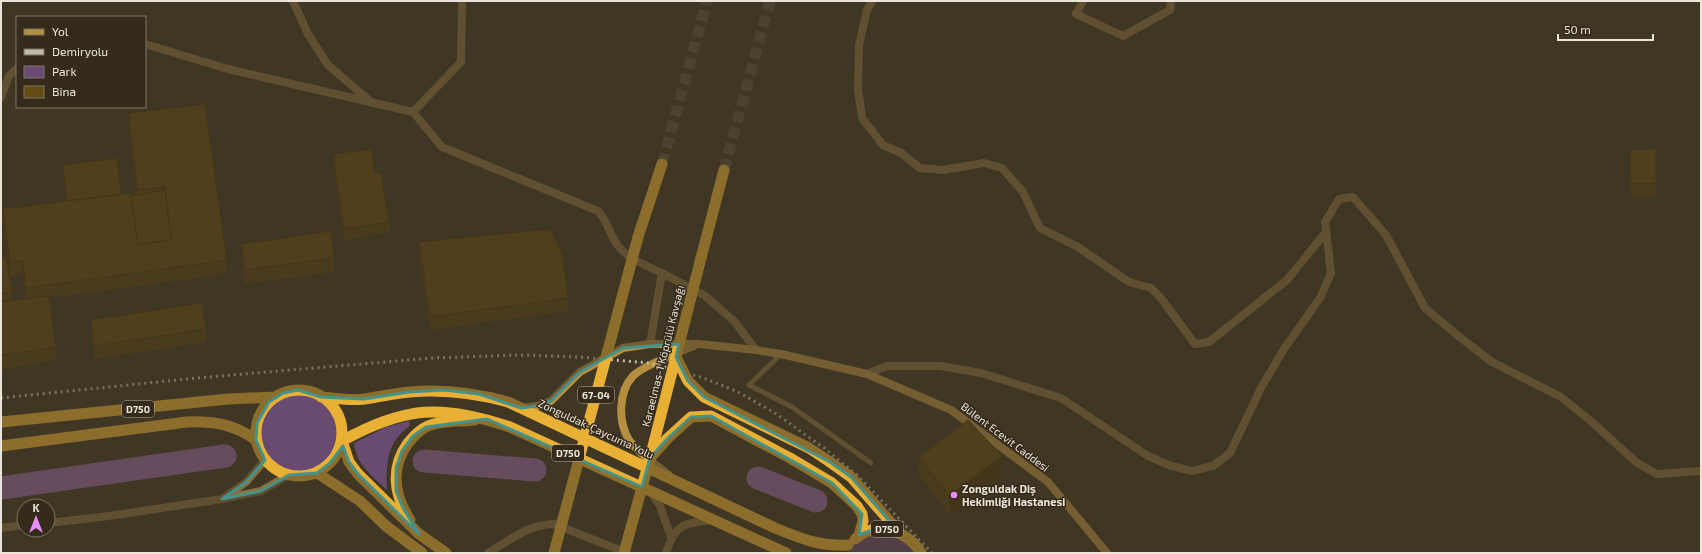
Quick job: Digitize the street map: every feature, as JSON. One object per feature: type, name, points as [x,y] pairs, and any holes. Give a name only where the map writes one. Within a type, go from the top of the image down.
[{"type":"highway","name":"67-04","points":[[554,553],[638,237],[662,164]]},
{"type":"highway","name":"Karaelmas-1 Köprülü Kavşağı","points":[[624,553],[724,170]]},
{"type":"highway","points":[[676,357],[688,381],[704,397],[809,448],[830,462],[851,477],[900,533]]},
{"type":"highway","name":"D750","points":[[256,440],[256,431],[260,416],[269,402],[276,397],[287,392],[298,390],[321,396]]},
{"type":"highway","name":"Zonguldak-Çaycuma Yolu","points":[[321,396],[344,400],[364,399],[409,392],[444,390],[479,394],[508,402],[775,528],[809,541],[846,549]]},
{"type":"highway","points":[[321,396],[328,402],[338,415],[342,432],[342,440],[349,462],[358,474],[419,534],[446,553]]},
{"type":"highway","name":"D750","points":[[1,422],[228,399],[276,397]]},
{"type":"highway","name":"D750","points":[[342,440],[380,422],[404,414],[427,410],[465,414],[487,419],[510,427],[786,553]]},
{"type":"highway","points":[[650,458],[668,438],[691,417],[711,416],[790,458],[832,483],[857,506],[862,514],[863,521],[859,535]]},
{"type":"highway","points":[[419,534],[403,508],[396,491],[396,468],[402,451],[413,436],[426,427],[445,423],[487,419]]},
{"type":"highway","name":"D750","points":[[1,446],[187,422],[211,422],[229,425],[244,431],[256,440]]},
{"type":"highway","points":[[256,440],[265,460],[275,470],[289,475],[303,476],[317,473],[330,463],[339,449],[342,440]]},
{"type":"highway","points":[[317,473],[360,501],[386,526],[422,553]]},
{"type":"highway","name":"D750","points":[[846,549],[859,535],[872,530],[886,529],[900,533],[912,540],[921,553]]},
{"type":"main road","name":"Bülent Ecevit Caddesi","points":[[521,408],[537,406],[551,401],[580,372],[623,348],[650,344],[699,344],[756,350],[782,354],[867,374],[951,410],[1048,482],[1107,553]]},
{"type":"main road","points":[[677,481],[637,449],[628,438],[622,421],[621,405],[624,390],[634,376],[670,355],[699,344]]},
{"type":"street","points":[[293,1],[308,34],[328,65],[370,101]]},
{"type":"street","points":[[413,112],[461,62],[462,1]]},
{"type":"street","points":[[872,1],[867,10],[859,45],[858,89],[862,118],[883,146],[901,153],[920,168],[943,170],[984,163],[1002,168],[1023,192],[1040,228],[1078,247],[1129,282],[1151,288],[1160,297],[1195,344],[1209,342],[1287,280],[1326,232]]},
{"type":"street","points":[[1083,1],[1076,14],[1123,36],[1170,10],[1171,1]]},
{"type":"street","points":[[146,44],[228,69],[413,112],[442,147],[598,211],[606,220],[611,234],[626,255],[704,295],[734,321],[756,350]]},
{"type":"street","points":[[1,97],[9,76],[16,69]]},
{"type":"street","points":[[867,374],[887,366],[940,366],[981,373],[1061,398],[1148,456],[1171,466],[1192,471],[1213,466],[1230,453],[1261,388],[1284,349],[1320,298],[1331,273],[1325,222],[1339,199],[1353,197],[1386,235],[1425,308],[1457,336],[1492,362],[1561,397],[1592,422],[1637,463],[1658,474],[1701,471]]},
{"type":"street","points":[[650,344],[662,273]]},
{"type":"street","points":[[222,499],[246,482],[265,460]]},
{"type":"street","points":[[56,522],[109,516],[222,499],[261,491],[289,475]]},
{"type":"street","points":[[650,491],[660,506],[671,537]]},
{"type":"street","points":[[666,553],[671,537],[682,526],[693,522],[714,520]]},
{"type":"street","points":[[488,553],[531,527],[544,524],[554,524],[627,553]]},
{"type":"street","points":[[1,528],[16,526]]},
{"type":"lane","points":[[782,354],[749,385],[792,407],[871,463]]},
{"type":"highlighted area","points":[[679,344],[676,357],[688,381],[704,397],[830,462],[851,477],[900,533],[872,530],[859,535],[862,514],[832,483],[711,416],[691,417],[668,438],[650,458],[642,487],[487,419],[426,427],[413,436],[402,451],[396,468],[396,491],[403,508],[419,534],[358,474],[349,462],[343,446],[330,463],[317,473],[289,475],[261,491],[222,499],[246,482],[265,460],[256,440],[257,423],[269,402],[283,393],[298,390],[321,397],[364,399],[409,392],[444,390],[479,394],[521,408],[537,406],[551,401],[580,372],[623,348]]},
{"type":"green space","points":[[299,393],[314,396],[327,405],[336,418],[339,433],[336,448],[327,461],[314,470],[299,473],[284,470],[271,461],[262,448],[259,433],[262,418],[271,405],[284,396]]},
{"type":"green space","points":[[409,421],[410,426],[402,432],[392,446],[388,462],[387,490],[370,475],[361,463],[355,450],[354,443],[386,427]]},
{"type":"green space","points":[[872,533],[898,535],[917,553],[847,553],[854,544]]},
{"type":"building","points":[[205,104],[227,260],[26,288],[23,261],[10,263],[3,209],[131,193],[138,245],[171,240],[165,187],[137,190],[129,113]]},
{"type":"building","points":[[371,149],[375,173],[381,172],[389,222],[344,229],[333,154]]},
{"type":"building","points":[[1656,149],[1656,183],[1631,184],[1630,150]]},
{"type":"building","points":[[117,158],[121,194],[67,201],[63,165]]},
{"type":"building","points":[[165,190],[171,240],[138,245],[131,196]]},
{"type":"building","points":[[550,229],[562,252],[568,298],[430,317],[419,242]]},
{"type":"building","points":[[331,231],[334,258],[245,270],[242,244]]},
{"type":"building","points":[[6,257],[12,292],[1,293],[1,258]]},
{"type":"building","points":[[49,296],[56,347],[1,355],[1,302]]},
{"type":"building","points":[[202,303],[206,329],[95,346],[91,320]]},
{"type":"building","points":[[968,420],[1002,456],[949,496],[919,457]]},
{"type":"waterway","points":[[1,488],[225,456]]},
{"type":"waterway","points":[[424,461],[535,470]]},
{"type":"waterway","points":[[758,478],[816,501]]},
{"type":"tunnel","points":[[662,164],[707,1]]},
{"type":"tunnel","points":[[724,170],[770,1]]},
{"type":"railway","points":[[1,398],[197,378],[432,358],[519,355],[580,357],[649,363],[704,378],[738,392],[775,413],[824,448],[857,475],[932,553]]},
{"type":"place","name":"Zonguldak Diş Hekimliği Hastanesi","points":[[954,495]]}]
